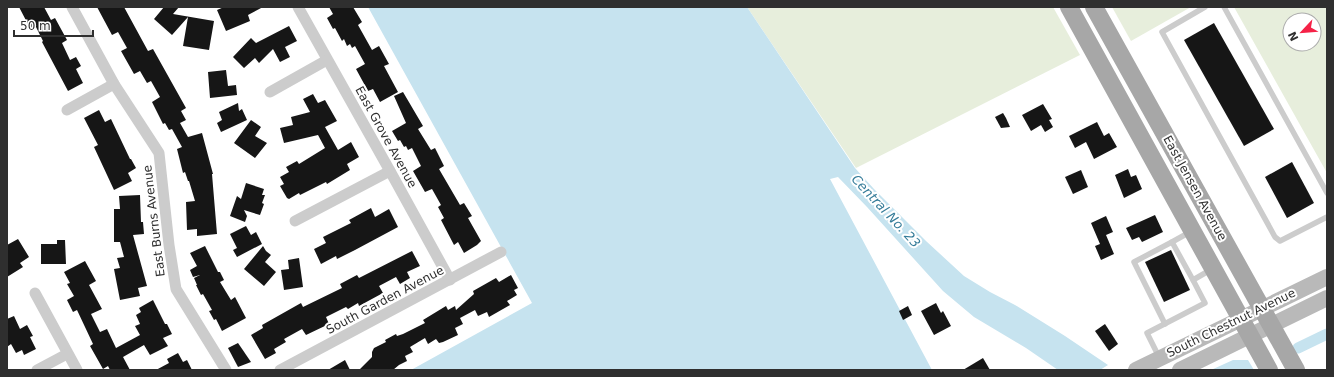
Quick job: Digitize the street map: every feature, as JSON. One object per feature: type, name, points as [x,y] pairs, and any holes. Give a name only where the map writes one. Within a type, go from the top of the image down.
[{"type":"main road","name":"East Jensen Avenue","points":[[1069,7],[1269,370]]},
{"type":"main road","name":"East Jensen Avenue","points":[[1094,7],[1296,370]]},
{"type":"main road","name":"South Chestnut Avenue","points":[[1136,370],[1327,277]]},
{"type":"main road","name":"South Chestnut Avenue","points":[[1180,370],[1327,298]]},
{"type":"street","name":"East Burns Avenue","points":[[72,7],[114,84],[159,153],[169,245],[176,289],[226,370]]},
{"type":"street","name":"East Grove Avenue","points":[[298,7],[450,280]]},
{"type":"street","points":[[270,92],[328,60]]},
{"type":"street","points":[[67,110],[114,84]]},
{"type":"street","points":[[295,222],[390,171]]},
{"type":"street","name":"South Garden Avenue","points":[[280,370],[502,252]]},
{"type":"street","points":[[35,293],[77,370]]},
{"type":"street","points":[[37,370],[68,354]]},
{"type":"lane","points":[[1205,7],[1162,32],[1275,237],[1280,241],[1327,217]]},
{"type":"lane","points":[[1224,7],[1327,193]]},
{"type":"lane","points":[[1165,324],[1134,262],[1193,230]]},
{"type":"lane","points":[[1159,358],[1147,333],[1205,303],[1172,242]]},
{"type":"lane","points":[[1193,280],[1214,268]]},
{"type":"green space","points":[[747,7],[1053,7],[1080,55],[856,168]]},
{"type":"green space","points":[[1112,7],[1191,7],[1131,41]]},
{"type":"green space","points":[[1234,7],[1327,7],[1327,173]]},
{"type":"water","points":[[368,7],[747,7],[855,168],[926,241],[964,276],[1015,305],[1108,365],[1100,370],[1058,370],[1026,348],[974,317],[943,291],[838,177],[830,179],[932,370],[411,370],[532,303]]},
{"type":"water","points":[[1233,360],[1248,360],[1254,370],[1211,370]]},
{"type":"building","points":[[19,7],[44,7],[51,20],[55,18],[67,40],[62,43],[70,60],[76,57],[81,66],[76,69],[83,83],[68,91],[42,42],[43,41],[36,27],[31,30]]},
{"type":"building","points":[[97,7],[124,7],[148,51],[153,49],[186,108],[181,111],[186,120],[180,123],[188,137],[202,133],[213,174],[217,234],[197,236],[197,229],[187,230],[186,202],[195,201],[189,181],[185,172],[183,173],[177,149],[182,147],[172,129],[169,130],[165,123],[163,124],[152,102],[160,97],[151,81],[147,83],[140,71],[134,74],[121,51],[127,48],[118,32],[112,35]]},
{"type":"building","points":[[164,7],[179,7],[173,14],[214,21],[209,50],[183,46],[188,17],[172,35],[154,19]]},
{"type":"building","points":[[224,7],[263,7],[248,15],[250,21],[226,31],[217,10]]},
{"type":"building","points":[[329,7],[353,7],[362,22],[358,25],[372,50],[379,46],[389,64],[384,66],[398,92],[380,102],[373,89],[368,91],[356,69],[365,64],[355,46],[352,48],[350,44],[347,46],[344,39],[342,41],[335,28],[333,29],[327,18],[333,14]]},
{"type":"building","points":[[1214,23],[1274,129],[1244,146],[1184,40]]},
{"type":"building","points":[[289,26],[297,41],[285,47],[290,57],[280,62],[273,49],[259,63],[255,58],[244,68],[233,57],[251,38],[256,43]]},
{"type":"building","points":[[226,70],[228,86],[236,85],[237,95],[210,98],[208,72]]},
{"type":"building","points":[[403,92],[423,126],[418,129],[431,150],[435,148],[444,166],[439,169],[460,205],[464,203],[472,216],[468,218],[481,241],[464,253],[458,242],[454,245],[441,220],[444,218],[438,207],[441,205],[432,189],[425,192],[413,171],[421,166],[412,148],[408,150],[406,146],[404,147],[392,131],[406,123],[394,96]]},
{"type":"building","points":[[313,94],[318,103],[325,100],[337,121],[325,127],[338,150],[351,142],[359,157],[347,164],[350,170],[327,184],[326,182],[300,195],[299,193],[289,199],[280,186],[284,184],[280,177],[289,172],[286,167],[297,161],[299,164],[325,148],[318,135],[284,143],[280,128],[293,125],[291,117],[310,112],[303,99]]},
{"type":"building","points":[[238,103],[239,111],[242,109],[247,120],[221,132],[217,123],[222,120],[219,112]]},
{"type":"building","points":[[1043,104],[1052,119],[1049,120],[1053,127],[1045,132],[1041,125],[1031,131],[1022,115]]},
{"type":"building","points":[[99,110],[105,122],[111,119],[130,159],[136,168],[128,173],[132,181],[114,190],[94,147],[98,145],[84,118]]},
{"type":"building","points":[[1003,113],[1010,127],[1001,128],[995,117]]},
{"type":"building","points":[[251,120],[261,127],[255,136],[267,143],[255,158],[234,143]]},
{"type":"building","points":[[1097,122],[1104,136],[1109,133],[1117,147],[1094,159],[1086,142],[1075,148],[1069,136]]},
{"type":"building","points":[[1292,162],[1314,203],[1287,218],[1265,177]]},
{"type":"building","points":[[1128,169],[1131,177],[1136,175],[1142,189],[1124,198],[1115,175]]},
{"type":"building","points":[[1081,170],[1088,187],[1073,194],[1065,177]]},
{"type":"building","points":[[246,183],[264,189],[262,195],[265,195],[262,203],[264,204],[260,215],[244,210],[247,216],[245,222],[230,216],[237,196],[241,199]]},
{"type":"building","points":[[140,195],[141,222],[143,222],[144,234],[133,235],[147,286],[138,288],[140,296],[120,300],[114,269],[120,268],[117,258],[124,257],[120,242],[114,242],[114,209],[120,209],[119,196]]},
{"type":"building","points":[[371,208],[375,217],[389,209],[398,227],[337,259],[336,256],[321,264],[314,249],[326,243],[323,237],[351,223],[349,220]]},
{"type":"building","points":[[1155,215],[1163,232],[1142,242],[1139,237],[1132,240],[1126,228]]},
{"type":"building","points":[[1106,216],[1113,232],[1106,235],[1114,254],[1101,260],[1095,246],[1100,244],[1091,223]]},
{"type":"building","points":[[246,226],[251,235],[256,232],[262,244],[237,257],[233,250],[237,248],[230,234]]},
{"type":"building","points":[[18,239],[29,257],[20,263],[23,267],[7,277],[7,245]]},
{"type":"building","points":[[57,240],[65,240],[66,264],[41,264],[41,244],[57,244]]},
{"type":"building","points":[[205,246],[218,272],[220,272],[224,280],[220,282],[231,300],[235,297],[246,318],[222,331],[216,319],[214,320],[209,311],[212,310],[203,294],[201,295],[196,285],[194,278],[200,275],[193,277],[190,270],[197,266],[190,253]]},
{"type":"building","points":[[263,246],[271,255],[265,262],[276,272],[264,286],[244,269]]},
{"type":"building","points":[[1171,250],[1190,290],[1164,302],[1145,262]]},
{"type":"building","points":[[412,251],[420,266],[407,272],[410,278],[400,284],[396,277],[379,286],[383,293],[359,306],[358,303],[348,309],[346,307],[326,317],[329,324],[306,335],[302,329],[284,339],[286,342],[274,349],[276,353],[265,359],[251,335],[263,328],[262,325],[301,303],[303,307],[342,288],[340,284],[357,275],[359,278]]},
{"type":"building","points":[[299,258],[303,287],[284,290],[281,270],[289,269],[288,260]]},
{"type":"building","points":[[85,261],[96,281],[89,285],[102,309],[91,314],[100,332],[107,329],[116,348],[140,335],[135,326],[140,324],[136,315],[141,312],[139,308],[153,300],[165,324],[167,324],[172,334],[163,338],[168,346],[150,355],[144,345],[123,357],[130,370],[110,370],[108,366],[103,369],[90,346],[93,344],[77,310],[73,312],[67,300],[74,296],[67,284],[70,283],[64,272]]},
{"type":"building","points":[[511,275],[518,288],[514,290],[517,295],[507,301],[510,305],[489,317],[487,312],[478,316],[475,310],[460,318],[463,324],[455,328],[458,335],[439,343],[436,339],[428,344],[425,338],[410,347],[413,352],[405,356],[407,361],[393,370],[359,370],[372,357],[374,348],[386,342],[385,340],[396,334],[397,336],[403,334],[425,323],[423,320],[446,306],[448,310],[455,306],[456,310],[474,294],[473,291],[496,278],[499,282]]},
{"type":"building","points":[[936,303],[941,313],[943,311],[951,326],[934,335],[921,311]]},
{"type":"building","points":[[908,306],[912,315],[903,320],[899,311]]},
{"type":"building","points":[[14,316],[20,329],[27,325],[33,336],[30,337],[36,349],[24,355],[22,350],[16,353],[11,344],[7,347],[7,319]]},
{"type":"building","points":[[1105,324],[1118,344],[1109,351],[1095,331]]},
{"type":"building","points":[[238,343],[251,362],[238,367],[228,348]]},
{"type":"building","points":[[178,353],[183,362],[187,360],[192,370],[156,370],[169,363],[167,359]]},
{"type":"building","points":[[983,358],[990,370],[963,370]]},
{"type":"building","points":[[345,360],[350,370],[328,370]]},
{"type":"waterway","name":"Central No. 23","points":[[1298,348],[1327,334]]}]
